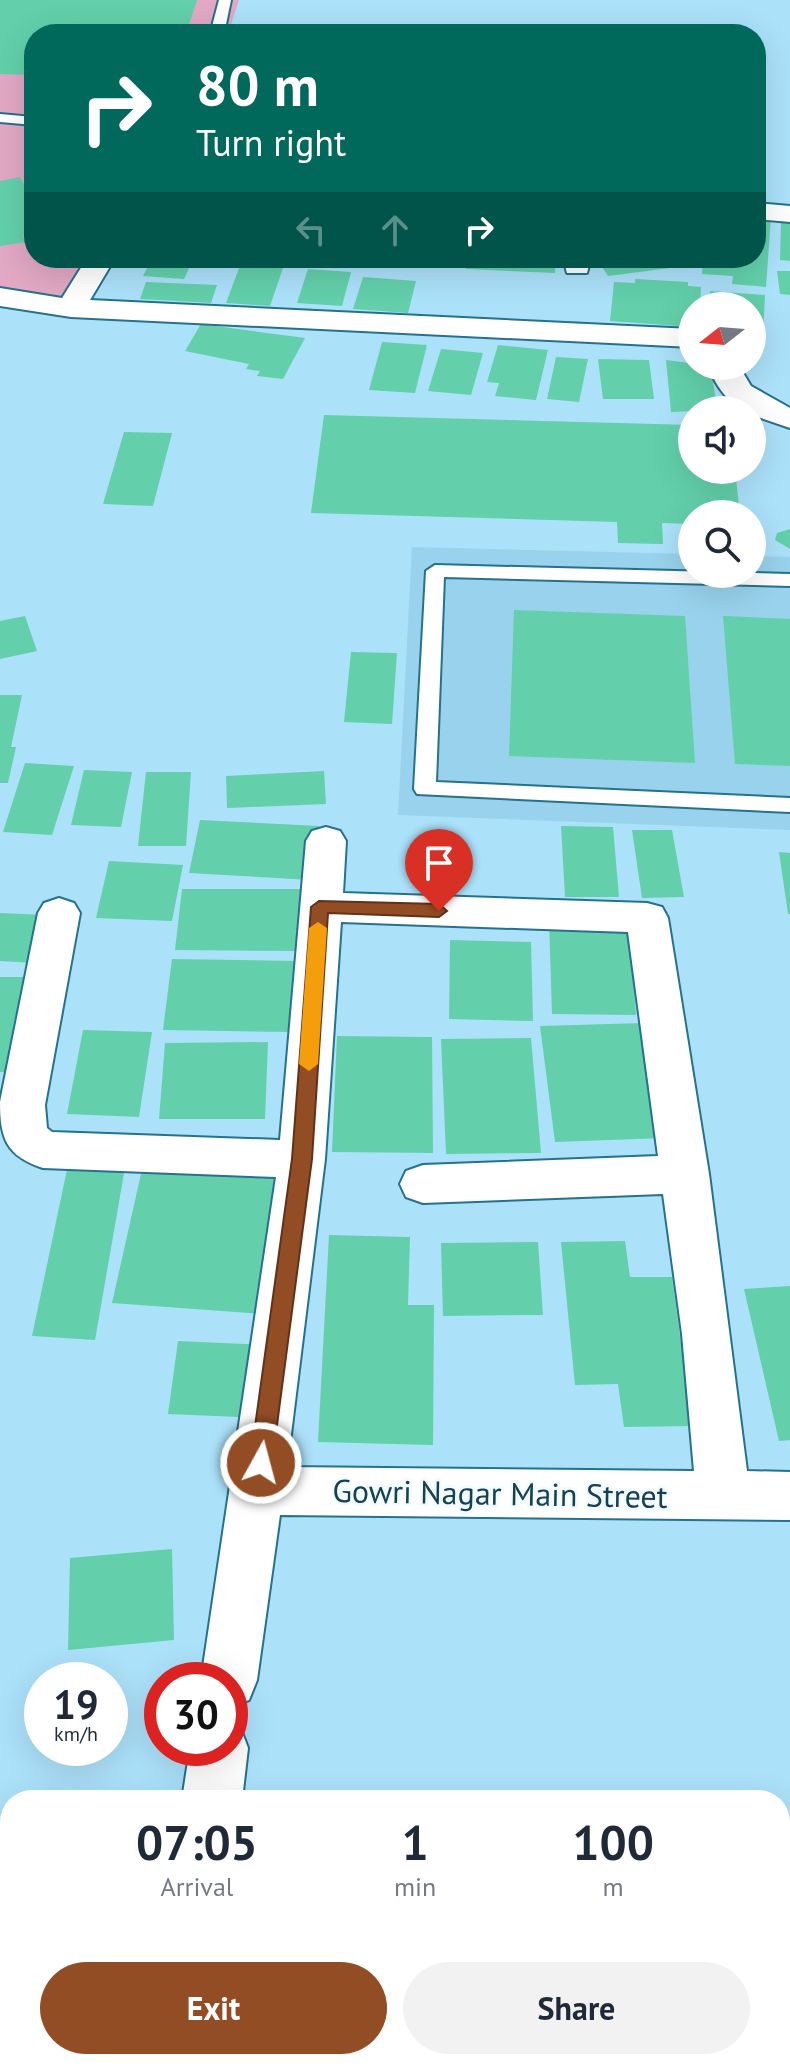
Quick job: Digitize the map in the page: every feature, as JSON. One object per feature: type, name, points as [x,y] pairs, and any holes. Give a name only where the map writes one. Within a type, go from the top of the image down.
[{"type":"street","points":[[766,212],[790,214]]},
{"type":"street","points":[[71,308],[95,268]]},
{"type":"street","points":[[0,297],[71,308],[678,337]]},
{"type":"street","points":[[729,380],[756,404],[790,418]]},
{"type":"street","points":[[232,1662],[302,1159],[326,841]]},
{"type":"street","points":[[319,907],[647,918],[686,1174],[723,1496]]},
{"type":"street","points":[[59,913],[19,1126],[29,1142],[43,1150],[302,1159]]},
{"type":"street","points":[[423,1184],[686,1174]]},
{"type":"street","name":"Gowri Nagar Main Street","points":[[257,1491],[790,1496]]},
{"type":"street","points":[[213,1790],[217,1766]]},
{"type":"lane","points":[[219,24],[225,0]]},
{"type":"lane","points":[[0,118],[24,120]]},
{"type":"lane","points":[[790,580],[435,571],[425,789],[790,805]]},
{"type":"shaded area","points":[[0,0],[239,0],[231,24],[24,24],[24,268],[105,268],[71,308],[0,298]]},
{"type":"shaded area","points":[[412,547],[678,554],[678,588],[766,588],[766,556],[790,557],[790,830],[398,815]]},
{"type":"building","points":[[0,0],[197,0],[189,24],[24,24],[24,75],[0,74]]},
{"type":"building","points":[[20,177],[24,184],[24,242],[0,246],[0,181]]},
{"type":"building","points":[[766,217],[771,217],[766,287],[732,284],[733,276],[702,274],[702,268],[766,268]]},
{"type":"building","points":[[781,223],[790,223],[790,261],[780,260]]},
{"type":"building","points":[[147,268],[189,268],[184,279],[143,276]]},
{"type":"building","points":[[239,268],[283,268],[270,306],[226,303]]},
{"type":"building","points":[[466,268],[555,268],[555,273]]},
{"type":"building","points":[[603,268],[670,268],[608,276]]},
{"type":"building","points":[[308,269],[351,272],[342,306],[297,303]]},
{"type":"building","points":[[777,271],[790,271],[790,295],[780,294]]},
{"type":"building","points":[[363,277],[416,281],[408,313],[353,309]]},
{"type":"building","points":[[635,279],[688,282],[688,286],[701,287],[701,292],[678,292],[678,326],[610,321],[614,282],[635,283]]},
{"type":"building","points":[[146,282],[217,285],[211,303],[140,299]]},
{"type":"building","points":[[201,324],[305,338],[283,379],[257,376],[260,371],[246,369],[249,364],[185,351]]},
{"type":"building","points":[[382,342],[427,345],[415,393],[369,390]]},
{"type":"building","points":[[498,345],[548,350],[536,400],[495,396],[499,383],[487,382]]},
{"type":"building","points":[[441,349],[483,353],[471,395],[428,391]]},
{"type":"building","points":[[556,357],[588,359],[579,402],[547,399]]},
{"type":"building","points":[[598,359],[649,360],[654,399],[603,399]]},
{"type":"building","points":[[666,360],[678,362],[678,380],[713,380],[715,396],[678,396],[678,412],[671,412]]},
{"type":"building","points":[[324,415],[678,425],[678,484],[737,484],[738,500],[678,500],[678,524],[662,523],[663,544],[618,543],[617,522],[311,513]]},
{"type":"building","points":[[124,432],[172,433],[153,506],[103,504]]},
{"type":"building","points":[[790,529],[790,549],[775,540],[777,533]]},
{"type":"building","points":[[514,610],[685,616],[695,763],[509,756]]},
{"type":"building","points":[[25,616],[37,651],[0,659],[0,621]]},
{"type":"building","points":[[723,616],[790,619],[790,766],[735,764]]},
{"type":"building","points":[[351,652],[397,653],[392,724],[344,722]]},
{"type":"building","points":[[0,695],[22,695],[11,747],[16,747],[8,783],[0,783]]},
{"type":"building","points":[[25,763],[74,766],[52,835],[3,832]]},
{"type":"building","points":[[84,770],[132,772],[121,827],[71,825]]},
{"type":"building","points":[[324,771],[326,804],[227,808],[226,776]]},
{"type":"building","points":[[146,772],[191,772],[186,846],[138,846]]},
{"type":"building","points":[[200,820],[319,826],[311,880],[189,873]]},
{"type":"building","points":[[561,826],[613,827],[619,897],[565,897]]},
{"type":"building","points":[[632,830],[672,830],[684,897],[642,898]]},
{"type":"building","points":[[779,852],[790,853],[790,914],[788,914]]},
{"type":"building","points":[[109,861],[183,865],[172,921],[96,918]]},
{"type":"building","points":[[182,889],[304,889],[301,951],[175,950]]},
{"type":"building","points":[[0,913],[46,915],[36,963],[0,961]]},
{"type":"building","points":[[549,920],[629,922],[636,1015],[552,1014]]},
{"type":"building","points":[[450,940],[531,942],[533,1021],[449,1019]]},
{"type":"building","points":[[172,959],[297,961],[292,1032],[163,1030]]},
{"type":"building","points":[[0,977],[35,977],[23,1072],[0,1072]]},
{"type":"building","points":[[644,1023],[664,1138],[555,1142],[540,1026]]},
{"type":"building","points":[[83,1030],[152,1032],[139,1117],[67,1114]]},
{"type":"building","points":[[337,1036],[432,1037],[433,1153],[332,1152]]},
{"type":"building","points":[[531,1038],[541,1153],[446,1154],[441,1039]]},
{"type":"building","points":[[268,1042],[265,1119],[159,1119],[165,1043]]},
{"type":"building","points":[[69,1160],[126,1162],[95,1340],[32,1336]]},
{"type":"building","points":[[143,1165],[284,1175],[262,1314],[112,1303]]},
{"type":"building","points":[[329,1235],[410,1237],[408,1305],[434,1305],[433,1445],[318,1442]]},
{"type":"building","points":[[625,1241],[630,1277],[672,1277],[692,1426],[624,1427],[618,1384],[575,1385],[561,1242]]},
{"type":"building","points":[[538,1242],[543,1315],[443,1316],[441,1243]]},
{"type":"building","points":[[790,1286],[790,1440],[779,1441],[744,1289]]},
{"type":"building","points":[[178,1341],[268,1345],[260,1418],[168,1414]]},
{"type":"building","points":[[172,1549],[174,1640],[68,1650],[70,1558]]},
{"type":"slow traffic","points":[[309,1064],[318,928]]},
{"type":"route","points":[[261,1463],[302,1159],[319,907],[439,911]]}]
